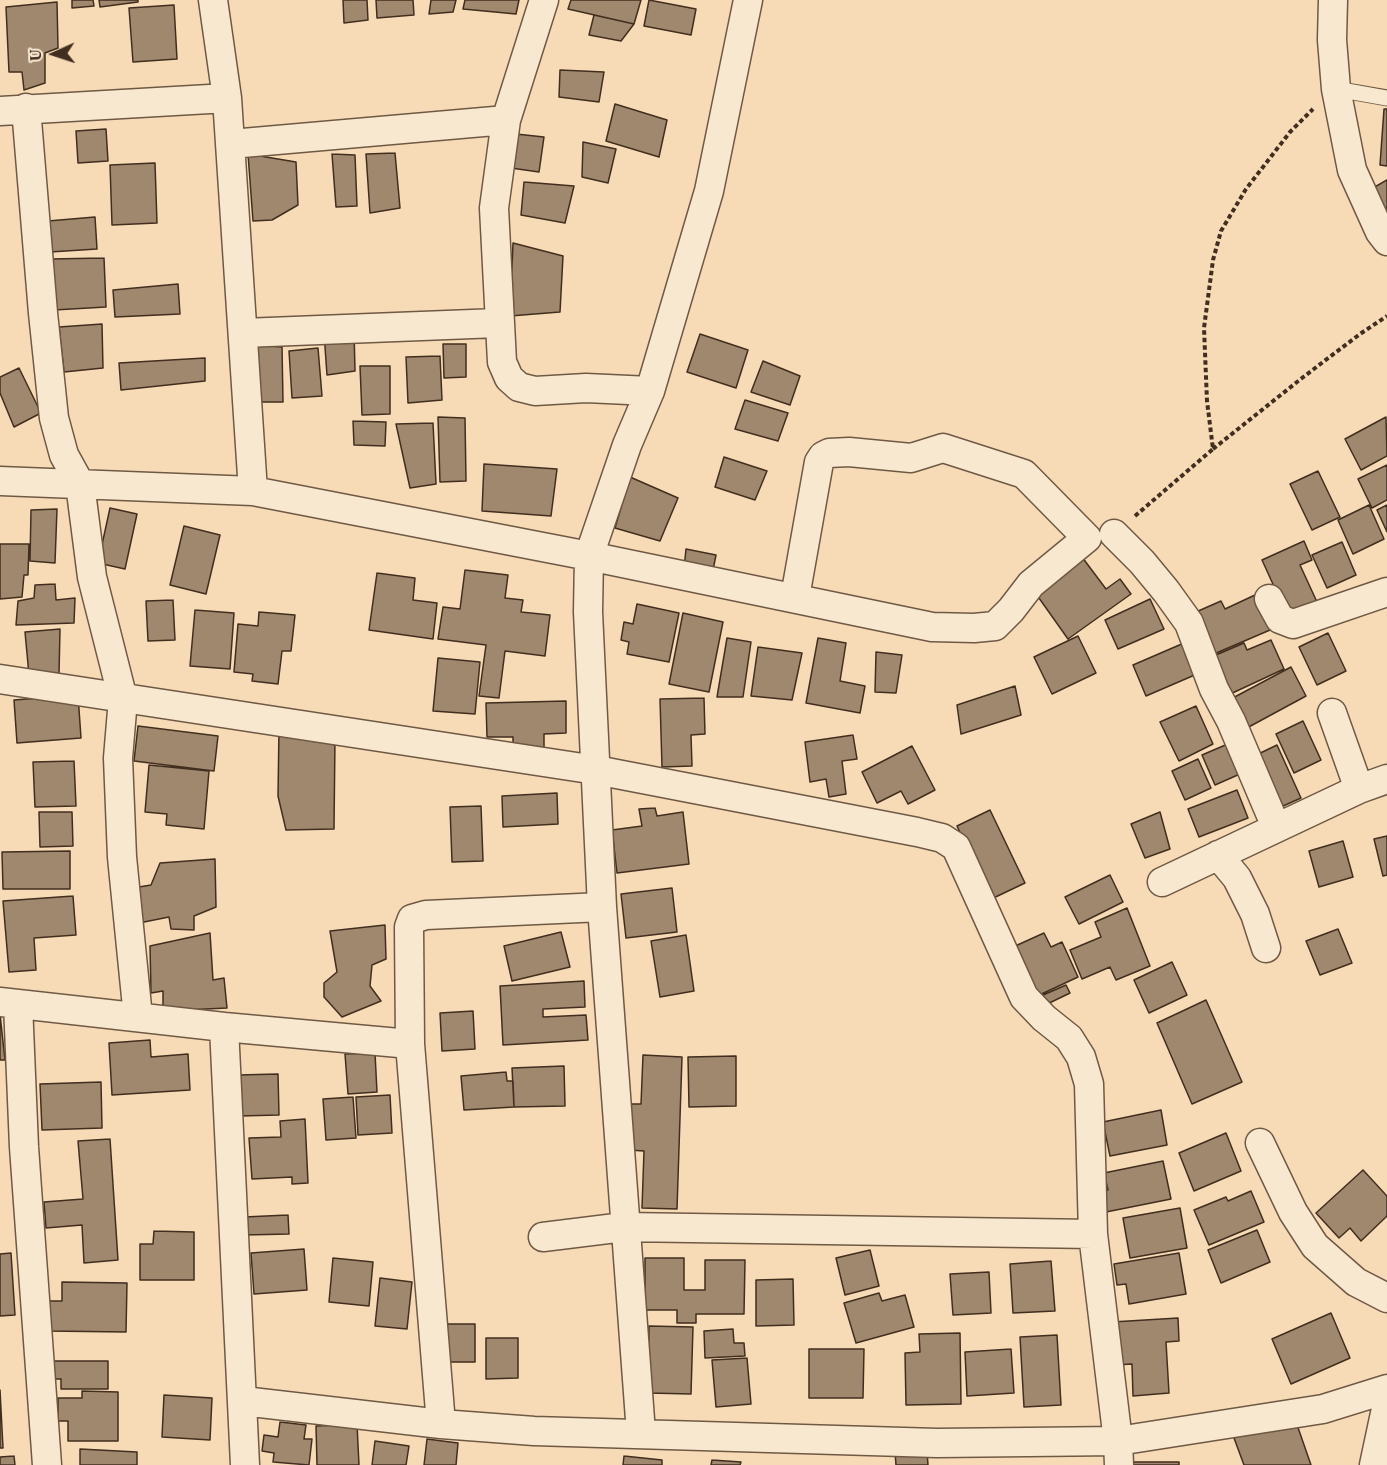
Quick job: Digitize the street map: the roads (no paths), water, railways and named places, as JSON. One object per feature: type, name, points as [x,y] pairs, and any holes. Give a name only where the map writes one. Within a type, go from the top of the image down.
[{"type":"street","points":[[213,0],[231,144],[253,491]]},
{"type":"street","points":[[544,0],[506,120],[494,208],[498,322],[502,362],[509,378],[519,387],[535,391],[586,388],[650,391]]},
{"type":"street","points":[[640,1433],[602,907],[588,612],[589,556],[627,445],[650,391],[709,191],[748,0]]},
{"type":"street","points":[[1333,0],[1332,40],[1336,89],[1352,170],[1380,232],[1387,241]]},
{"type":"street","points":[[138,1017],[122,857],[118,758],[123,699],[92,577],[80,484],[64,454],[54,418],[43,313],[13,109],[227,98]]},
{"type":"street","points":[[231,144],[506,120]]},
{"type":"street","points":[[243,333],[498,322]]},
{"type":"street","points":[[0,481],[253,491],[795,597],[932,627],[995,626],[1011,610],[1030,584],[1087,538],[1024,474],[943,448],[911,458],[849,452],[829,453],[819,462],[795,597]]},
{"type":"street","points":[[1114,534],[1154,576],[1189,623],[1214,689],[1231,722],[1276,827]]},
{"type":"street","points":[[1269,599],[1280,619],[1293,624],[1387,592]]},
{"type":"street","points":[[0,679],[596,770],[917,832],[942,838],[956,847],[1024,997],[1044,1018],[1069,1038],[1081,1057],[1089,1084],[1093,1234],[1119,1453]]},
{"type":"street","points":[[1332,713],[1359,789]]},
{"type":"street","points":[[1162,882],[1359,789],[1387,779]]},
{"type":"street","points":[[1218,855],[1237,878],[1255,914],[1266,948]]},
{"type":"street","points":[[441,1424],[410,1044],[409,927],[412,919],[426,915],[602,907]]},
{"type":"street","points":[[48,1465],[24,1147],[9,1003],[224,1027],[410,1044]]},
{"type":"street","points":[[224,1027],[245,1465]]},
{"type":"street","points":[[1260,1143],[1293,1212],[1316,1246],[1356,1282],[1387,1298]]},
{"type":"street","points":[[543,1237],[624,1227],[1093,1234]]},
{"type":"street","points":[[243,1401],[441,1424],[534,1431],[937,1443],[1119,1453],[1323,1409],[1387,1389]]},
{"type":"street","points":[[1380,1450],[1387,1404]]},
{"type":"lane","points":[[1336,89],[1387,98]]}]
